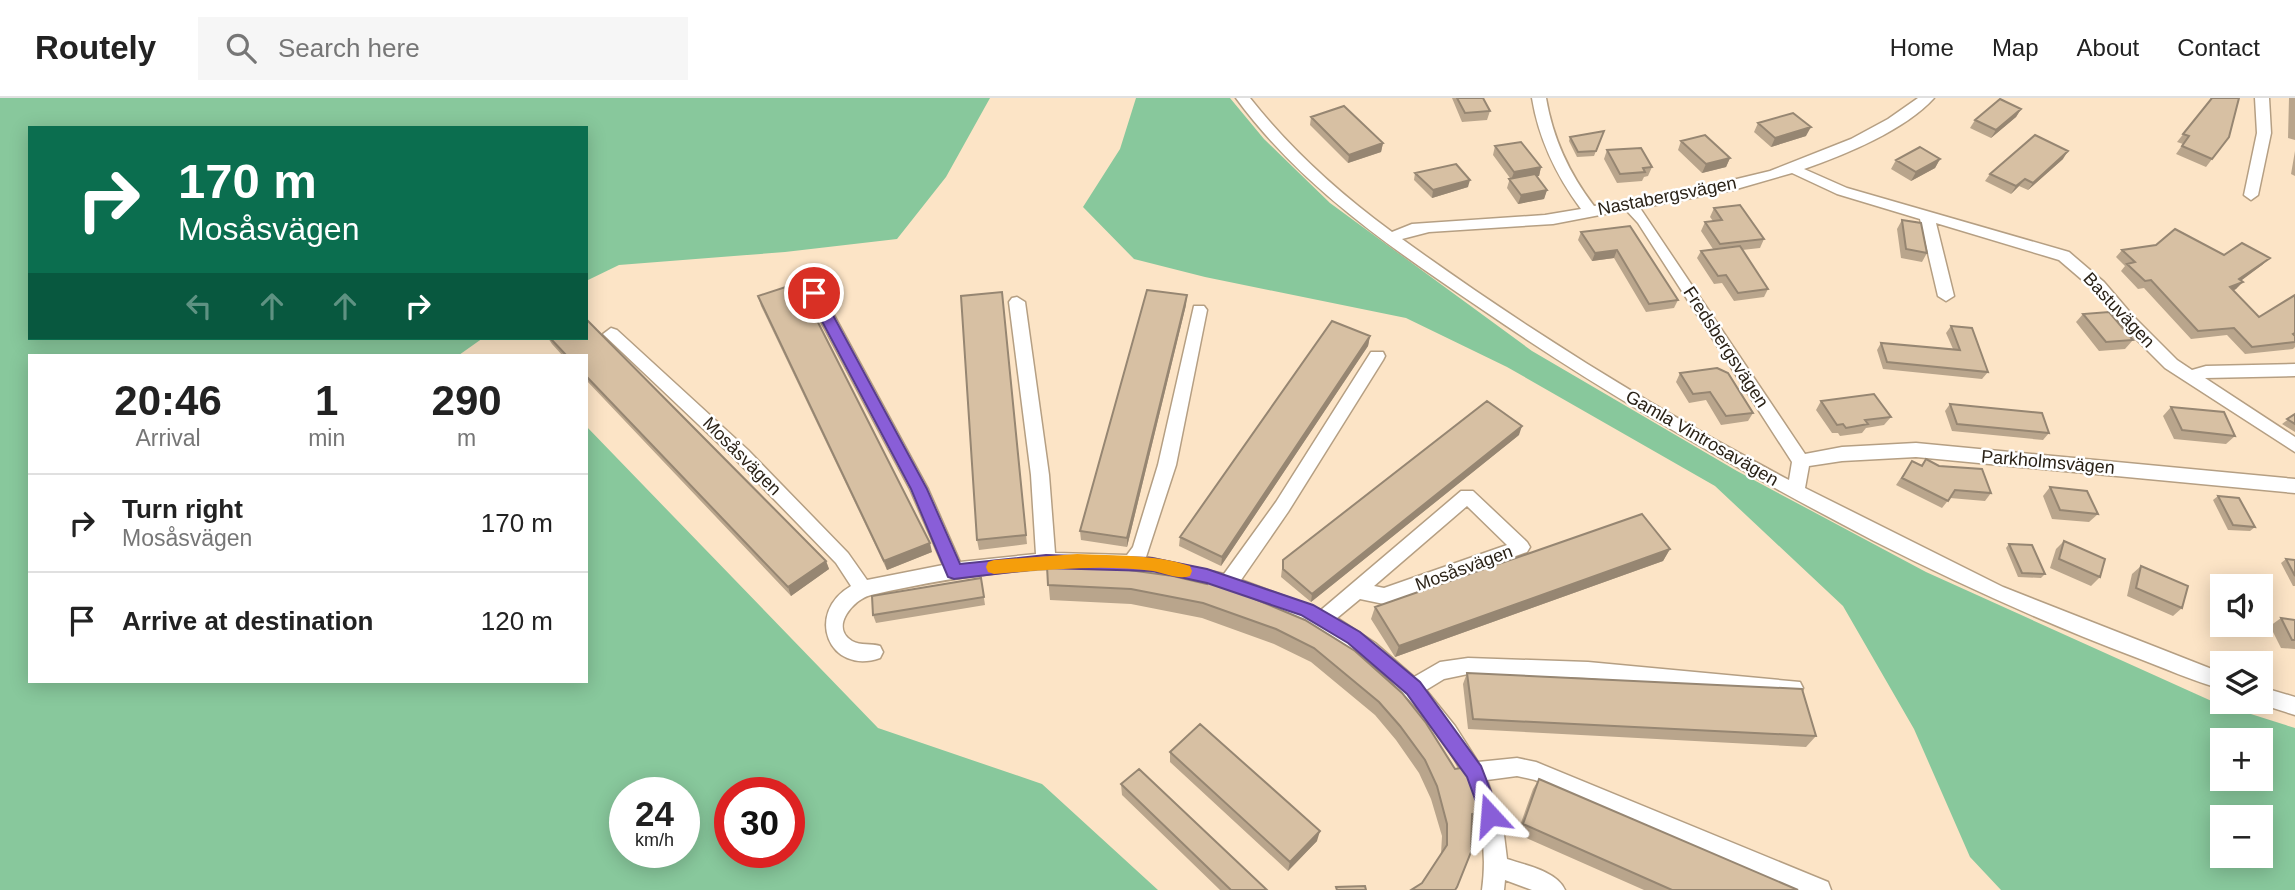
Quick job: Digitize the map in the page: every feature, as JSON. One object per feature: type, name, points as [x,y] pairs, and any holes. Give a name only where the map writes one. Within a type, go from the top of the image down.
[{"type":"street","name":"Gamla Vintrosavägen","points":[[1242,98],[1265,130],[1291,155],[1391,238],[1588,372],[1795,492],[1965,578],[2038,611],[2210,676]]},
{"type":"street","points":[[1537,98],[1554,156],[1590,211]]},
{"type":"street","name":"Nastabergsvägen","points":[[1391,238],[1412,229],[1549,219],[1631,207],[1716,189],[1793,167],[1864,141],[1927,98]]},
{"type":"street","points":[[2251,195],[2266,124],[2262,98]]},
{"type":"street","name":"Bastuvägen","points":[[1793,167],[1833,188],[2064,256],[2099,286],[2152,347],[2189,377],[2295,446]]},
{"type":"street","name":"Fredsbergsvägen","points":[[1631,207],[1651,232],[1801,460]]},
{"type":"street","points":[[1926,214],[1946,296]]},
{"type":"street","points":[[814,293],[919,489],[954,572]]},
{"type":"street","points":[[1017,302],[1040,475],[1046,561]]},
{"type":"street","points":[[1131,563],[1141,550],[1167,465],[1199,310]]},
{"type":"street","name":"Mosåsvägen","points":[[611,334],[742,454],[842,558],[863,589]]},
{"type":"street","points":[[1228,583],[1282,507],[1377,356]]},
{"type":"street","points":[[2189,377],[2206,372],[2295,370]]},
{"type":"street","name":"Parkholmsvägen","points":[[1801,460],[1842,454],[1916,450],[2295,486]]},
{"type":"street","points":[[1795,492],[1801,460]]},
{"type":"street","name":"Mosåsvägen","points":[[1323,619],[1356,590],[1467,496],[1521,547],[1384,596],[1356,590]]},
{"type":"street","points":[[873,652],[851,650],[838,640],[832,625],[834,615],[842,605],[863,589],[954,572],[1046,561],[1152,564],[1228,583],[1307,610],[1372,651],[1413,688],[1475,772],[1489,810],[1495,866],[1493,890]]},
{"type":"street","points":[[1413,688],[1440,671],[1468,666],[1588,670],[1793,688]]},
{"type":"street","points":[[2273,700],[2295,706]]},
{"type":"street","points":[[1475,772],[1517,767],[1536,771],[1820,890]]},
{"type":"street","points":[[1495,866],[1530,877],[1554,890]]},
{"type":"green space","points":[[0,98],[990,98],[946,177],[897,239],[785,252],[619,265],[588,280],[588,126],[28,126],[28,340],[480,340],[460,354],[28,354],[28,683],[588,683],[588,428],[878,728],[1042,784],[1158,890],[0,890]]},
{"type":"green space","points":[[1136,98],[1230,98],[1264,139],[1330,203],[1532,351],[1737,471],[1926,572],[2210,700],[2210,714],[2251,714],[2295,728],[2295,890],[2001,890],[1970,857],[1914,729],[1843,606],[1715,486],[1507,367],[1406,318],[1205,277],[1134,259],[1083,207],[1120,149]]},
{"type":"building","points":[[1457,98],[1483,98],[1490,111],[1465,113]]},
{"type":"building","points":[[2212,98],[2239,98],[2229,137],[2212,159],[2182,146],[2189,136],[2183,134]]},
{"type":"building","points":[[2000,99],[2021,109],[1996,130],[1975,120]]},
{"type":"building","points":[[1344,106],[1383,143],[1349,155],[1311,117]]},
{"type":"building","points":[[1793,113],[1811,127],[1775,138],[1758,123]]},
{"type":"building","points":[[1604,131],[1596,151],[1578,152],[1570,137]]},
{"type":"building","points":[[1705,135],[1730,158],[1706,164],[1681,141]]},
{"type":"building","points":[[2035,135],[2068,151],[2033,183],[2025,179],[2016,186],[1990,174]]},
{"type":"building","points":[[1521,142],[1541,167],[1514,172],[1495,146]]},
{"type":"building","points":[[1920,147],[1940,159],[1916,172],[1896,160]]},
{"type":"building","points":[[1641,148],[1652,167],[1643,168],[1645,172],[1620,174],[1607,150]]},
{"type":"building","points":[[1456,164],[1470,180],[1433,190],[1415,173]]},
{"type":"building","points":[[1535,174],[1547,190],[1521,195],[1509,179]]},
{"type":"building","points":[[1740,205],[1764,239],[1720,244],[1705,222],[1722,220],[1714,208]]},
{"type":"building","points":[[1902,220],[1921,223],[1927,253],[1906,249]]},
{"type":"building","points":[[1630,226],[1678,300],[1649,304],[1617,250],[1595,253],[1581,232]]},
{"type":"building","points":[[2175,229],[2224,255],[2242,243],[2270,258],[2239,279],[2243,282],[2230,287],[2259,317],[2295,295],[2295,342],[2252,347],[2234,328],[2198,331],[2151,280],[2145,281],[2127,264],[2135,262],[2122,250],[2156,245]]},
{"type":"building","points":[[1740,246],[1768,289],[1738,293],[1726,275],[1718,276],[1701,251]]},
{"type":"building","points":[[798,283],[930,543],[884,561],[758,296]]},
{"type":"building","points":[[1147,290],[1187,295],[1127,538],[1080,531]]},
{"type":"building","points":[[1002,292],[1026,535],[977,540],[961,296]]},
{"type":"building","points":[[2109,312],[2133,340],[2106,342],[2083,314]]},
{"type":"building","points":[[588,321],[826,561],[788,587],[588,378],[588,354],[565,354],[552,340],[588,340]]},
{"type":"building","points":[[1332,321],[1370,336],[1222,557],[1180,537]]},
{"type":"building","points":[[1951,326],[1972,328],[1988,372],[1887,362],[1881,343],[1960,350]]},
{"type":"building","points":[[1717,368],[1728,373],[1753,413],[1726,416],[1710,392],[1693,394],[1680,373]]},
{"type":"building","points":[[1874,394],[1891,417],[1865,420],[1868,424],[1846,428],[1843,424],[1837,425],[1821,401]]},
{"type":"building","points":[[1487,401],[1522,426],[1312,594],[1283,569],[1283,560]]},
{"type":"building","points":[[1950,404],[2042,413],[2049,433],[1957,424]]},
{"type":"building","points":[[2171,407],[2224,412],[2235,436],[2182,430]]},
{"type":"building","points":[[2295,414],[2295,424],[2287,419]]},
{"type":"building","points":[[1926,459],[1939,466],[1982,469],[1991,493],[1955,490],[1948,501],[1902,478],[1912,461],[1922,466]]},
{"type":"building","points":[[2050,487],[2087,491],[2098,514],[2060,510]]},
{"type":"building","points":[[2218,496],[2239,498],[2255,527],[2233,525]]},
{"type":"building","points":[[1642,514],[1670,549],[1399,646],[1375,607]]},
{"type":"building","points":[[2064,541],[2105,559],[2100,577],[2059,559]]},
{"type":"building","points":[[2009,544],[2032,545],[2045,574],[2022,573]]},
{"type":"building","points":[[2286,559],[2295,560],[2295,576]]},
{"type":"building","points":[[1047,566],[1107,567],[1173,576],[1207,584],[1211,574],[1249,586],[1245,595],[1305,620],[1355,651],[1402,693],[1426,723],[1455,769],[1468,767],[1484,812],[1472,814],[1471,852],[1455,890],[1411,890],[1422,883],[1447,845],[1447,824],[1437,786],[1425,760],[1379,702],[1314,648],[1276,629],[1203,603],[1131,589],[1048,585]]},
{"type":"building","points":[[2141,566],[2188,586],[2182,608],[2136,588]]},
{"type":"building","points":[[981,578],[984,597],[873,615],[872,596]]},
{"type":"building","points":[[2281,618],[2295,620],[2295,640],[2292,640]]},
{"type":"building","points":[[1467,673],[1802,689],[1816,736],[1473,719]]},
{"type":"building","points":[[1200,724],[1320,831],[1290,862],[1170,752]]},
{"type":"building","points":[[1139,769],[1267,890],[1231,890],[1121,784]]},
{"type":"building","points":[[1539,779],[1798,890],[1672,890],[1523,824]]},
{"type":"building","points":[[1365,886],[1366,890],[1337,890],[1336,887]]},
{"type":"slow traffic","points":[[994,567],[1046,561],[1077,561],[1152,564],[1184,571]]},
{"type":"route","points":[[814,293],[919,489],[954,572],[1046,561],[1152,564],[1207,576],[1307,610],[1372,651],[1413,688],[1475,772],[1487,800],[1490,815]]}]
